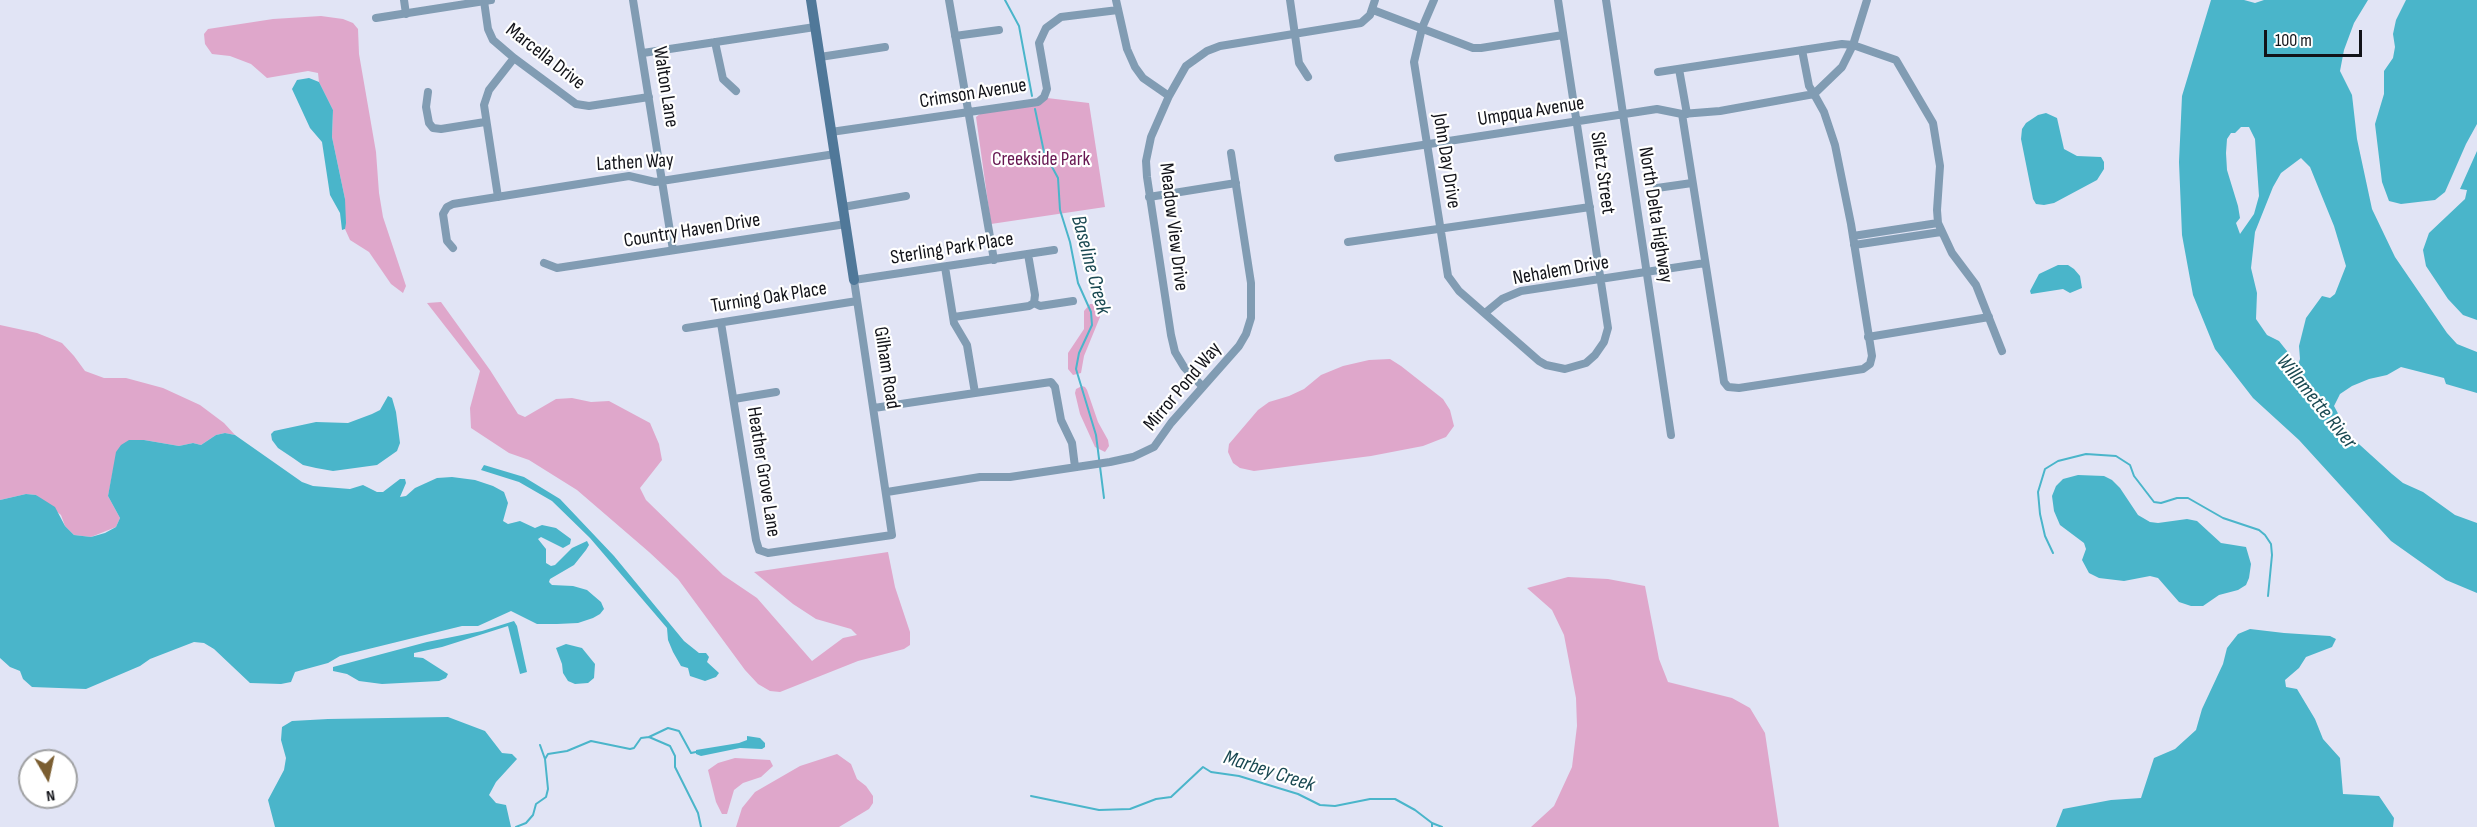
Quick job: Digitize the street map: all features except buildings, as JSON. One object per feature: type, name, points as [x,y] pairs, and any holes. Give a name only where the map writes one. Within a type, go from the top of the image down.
[{"type":"street","points":[[404,0],[406,14]]},
{"type":"street","name":"Walton Lane","points":[[633,0],[673,250]]},
{"type":"street","name":"Gilham Road","points":[[811,0],[892,535]]},
{"type":"street","points":[[949,0],[994,260]]},
{"type":"street","points":[[1116,0],[1127,49],[1135,67],[1143,78],[1169,96]]},
{"type":"street","points":[[1290,0],[1301,68],[1308,77]]},
{"type":"street","points":[[1376,0],[1373,10],[1473,48],[1563,35]]},
{"type":"street","name":"John Day Drive","points":[[1434,0],[1422,28],[1414,62],[1426,144],[1448,276],[1459,291],[1485,313]]},
{"type":"street","name":"Siletz Street","points":[[1485,313],[1546,365],[1556,368],[1574,367],[1586,363],[1595,355],[1606,334],[1608,320],[1558,0]]},
{"type":"street","name":"North Delta Highway","points":[[1606,0],[1671,435]]},
{"type":"street","points":[[1814,94],[1842,67],[1853,45],[1867,0]]},
{"type":"street","points":[[376,18],[487,1]]},
{"type":"street","name":"Marcella Drive","points":[[487,1],[491,37],[514,58],[580,106],[649,97]]},
{"type":"street","name":"Crimson Avenue","points":[[831,132],[1034,103],[1041,100],[1047,89],[1040,44],[1046,28],[1061,17],[1118,10]]},
{"type":"street","name":"Meadow View Drive","points":[[1202,386],[1175,352],[1149,197],[1147,153],[1154,129],[1169,96],[1186,66],[1207,51],[1220,46],[1361,23],[1373,10]]},
{"type":"street","points":[[643,53],[815,27]]},
{"type":"street","points":[[955,36],[999,30]]},
{"type":"street","points":[[715,42],[723,80],[736,91]]},
{"type":"street","points":[[1658,72],[1842,44],[1853,45],[1896,60],[1932,123],[1940,166],[1936,210],[1941,232],[1952,253],[1976,285],[2002,351]]},
{"type":"street","points":[[820,57],[885,47]]},
{"type":"street","points":[[1679,69],[1692,183],[1724,382],[1728,387],[1739,388],[1863,369],[1870,364],[1872,357],[1853,236],[1835,145],[1824,112],[1809,86],[1802,50]]},
{"type":"street","points":[[498,197],[485,122],[485,98],[514,58]]},
{"type":"street","points":[[428,92],[426,106],[429,123],[433,128],[441,129],[485,122]]},
{"type":"street","name":"Umpqua Avenue","points":[[1338,158],[1657,109],[1685,114],[1720,111],[1814,94]]},
{"type":"street","name":"Mirror Pond Way","points":[[887,492],[980,477],[1010,477],[1095,464],[1133,457],[1154,447],[1202,386],[1239,346],[1251,318],[1251,283],[1231,153]]},
{"type":"street","name":"Lathen Way","points":[[453,248],[446,238],[443,214],[447,207],[453,204],[629,176],[651,182],[835,154]]},
{"type":"street","points":[[1149,197],[1236,183]]},
{"type":"street","points":[[1657,188],[1692,183]]},
{"type":"street","points":[[843,207],[906,196]]},
{"type":"street","points":[[1348,242],[1590,207]]},
{"type":"street","points":[[1853,236],[1938,223]]},
{"type":"street","name":"Country Haven Drive","points":[[544,263],[557,268],[846,224]]},
{"type":"street","points":[[1854,245],[1941,232]]},
{"type":"street","name":"Sterling Park Place","points":[[854,280],[1054,250]]},
{"type":"street","points":[[1028,254],[1035,295],[1034,303]]},
{"type":"street","name":"Nehalem Drive","points":[[1485,313],[1502,299],[1521,291],[1705,263]]},
{"type":"street","points":[[945,267],[955,325],[967,345],[975,393]]},
{"type":"street","name":"Turning Oak Place","points":[[686,328],[857,301]]},
{"type":"street","points":[[1034,303],[1040,306],[1073,301]]},
{"type":"street","points":[[954,317],[1029,306],[1034,303]]},
{"type":"street","points":[[1868,337],[1989,317]]},
{"type":"street","name":"Heather Grove Lane","points":[[721,323],[759,550],[768,553],[892,535]]},
{"type":"street","points":[[874,408],[1051,382],[1055,387],[1061,420],[1071,443],[1075,467]]},
{"type":"street","name":"Heather Grove Lane","points":[[734,399],[776,392]]},
{"type":"green space","points":[[321,16],[343,19],[353,23],[358,29],[359,54],[376,152],[383,217],[406,286],[403,293],[391,284],[369,252],[350,240],[345,229],[345,199],[332,137],[333,110],[319,82],[318,73],[308,71],[267,78],[251,64],[230,56],[212,54],[205,44],[204,34],[208,29],[273,19]]},
{"type":"green space","name":"Creekside Park","points":[[1047,98],[1089,103],[1105,207],[991,224],[976,117],[980,114]]},
{"type":"green space","points":[[441,302],[490,370],[518,414],[525,417],[556,399],[572,398],[591,402],[609,401],[650,423],[659,444],[662,460],[640,488],[646,500],[723,575],[757,598],[812,661],[843,638],[857,635],[851,629],[816,619],[793,604],[754,572],[888,552],[895,587],[910,632],[910,645],[904,649],[858,661],[780,692],[770,691],[758,684],[745,670],[678,579],[649,552],[577,490],[529,460],[509,453],[471,428],[470,408],[480,371],[427,303]]},
{"type":"green space","points":[[1090,304],[1096,304],[1100,317],[1084,356],[1081,373],[1073,375],[1068,369],[1068,353],[1084,329],[1084,311]]},
{"type":"green space","points":[[0,325],[37,333],[62,343],[85,371],[104,378],[126,378],[163,388],[200,405],[224,423],[235,435],[225,433],[216,435],[201,445],[193,443],[179,446],[144,440],[113,471],[108,496],[120,518],[116,527],[91,537],[74,535],[65,526],[61,515],[36,495],[26,494],[0,500]]},
{"type":"green space","points":[[1390,359],[1443,399],[1450,410],[1454,426],[1446,437],[1423,446],[1371,456],[1254,471],[1240,468],[1233,463],[1228,452],[1229,444],[1258,410],[1269,402],[1304,389],[1321,375],[1343,366],[1369,360]]},
{"type":"green space","points":[[1082,386],[1087,390],[1098,422],[1108,440],[1109,446],[1105,452],[1095,447],[1080,414],[1075,393],[1076,389]]},
{"type":"green space","points":[[1568,577],[1608,579],[1645,586],[1659,659],[1668,682],[1732,698],[1750,708],[1765,733],[1779,827],[1531,827],[1554,806],[1572,767],[1577,726],[1576,698],[1564,635],[1552,610],[1527,588]]},
{"type":"green space","points":[[837,754],[851,764],[857,779],[873,796],[873,803],[869,809],[839,827],[736,827],[742,808],[755,792],[800,766]]},
{"type":"green space","points":[[735,758],[770,760],[773,766],[761,777],[743,783],[734,790],[727,814],[722,814],[716,802],[708,770],[718,763]]},
{"type":"water","name":"Willamette River","points":[[2211,0],[2244,0],[2255,3],[2264,0],[2368,0],[2354,23],[2344,50],[2340,71],[2352,95],[2357,139],[2372,209],[2395,257],[2447,333],[2457,344],[2477,352],[2477,393],[2446,384],[2444,378],[2401,367],[2387,375],[2352,386],[2340,394],[2334,406],[2350,436],[2403,483],[2423,492],[2455,515],[2477,523],[2477,593],[2446,580],[2391,541],[2299,440],[2253,398],[2215,349],[2193,295],[2182,235],[2179,162],[2182,96]],"holes":[[[2241,127],[2249,127],[2255,139],[2259,196],[2254,214],[2240,234],[2236,223],[2240,218],[2238,206],[2227,170],[2226,153],[2227,139],[2231,133],[2235,133]],[[2301,158],[2310,167],[2334,226],[2346,266],[2335,294],[2330,298],[2322,296],[2306,318],[2299,346],[2298,365],[2279,341],[2267,335],[2256,319],[2257,293],[2251,268],[2255,232],[2273,187],[2281,173]]]},
{"type":"water","points":[[2406,0],[2477,0],[2477,124],[2445,192],[2435,200],[2401,204],[2389,201],[2382,182],[2375,124],[2384,94],[2384,71],[2393,58],[2395,47],[2393,34],[2396,20]]},
{"type":"water","points":[[309,78],[319,82],[333,110],[332,137],[345,199],[346,223],[345,229],[342,230],[340,213],[330,195],[322,142],[310,128],[292,89],[297,80]]},
{"type":"water","points":[[2046,113],[2057,118],[2064,149],[2077,156],[2101,157],[2104,169],[2097,180],[2054,203],[2044,205],[2036,204],[2033,199],[2021,139],[2022,129],[2026,123]]},
{"type":"water","points":[[2477,151],[2477,320],[2463,315],[2448,299],[2426,266],[2423,250],[2429,233],[2465,199],[2467,190],[2460,189]]},
{"type":"water","points":[[2058,265],[2068,265],[2074,269],[2080,276],[2082,288],[2070,293],[2063,289],[2031,294],[2030,291],[2039,274]]},
{"type":"water","points":[[388,396],[392,398],[396,412],[400,443],[397,451],[377,465],[333,471],[303,465],[278,448],[272,440],[271,434],[274,431],[316,422],[348,423],[372,414],[380,410]]},
{"type":"water","points":[[225,433],[235,435],[302,482],[313,486],[350,489],[363,485],[377,492],[383,492],[400,479],[405,479],[406,483],[400,497],[406,496],[415,488],[437,478],[475,480],[493,486],[504,492],[508,503],[503,521],[508,524],[520,521],[535,528],[542,525],[556,528],[571,539],[570,544],[563,548],[541,537],[538,539],[546,549],[546,563],[551,566],[555,565],[572,548],[587,541],[589,545],[574,565],[550,579],[549,582],[552,585],[573,586],[587,590],[601,602],[604,609],[593,618],[578,623],[557,624],[537,624],[511,611],[478,626],[462,626],[340,656],[328,663],[295,672],[291,682],[281,684],[250,683],[214,649],[204,643],[194,642],[150,659],[140,666],[86,689],[32,687],[23,679],[20,671],[10,667],[0,658],[0,500],[26,494],[36,495],[55,507],[65,526],[74,535],[91,537],[105,533],[116,527],[120,518],[108,496],[116,452],[121,445],[129,440],[144,440],[179,446],[193,443],[201,445],[216,435]]},
{"type":"water","points":[[484,465],[524,477],[560,499],[614,556],[684,641],[699,653],[706,653],[709,657],[707,662],[719,673],[716,677],[705,681],[690,676],[688,668],[681,666],[673,652],[668,640],[667,628],[590,538],[552,501],[519,482],[481,470]]},
{"type":"water","points":[[2078,475],[2104,476],[2112,480],[2138,515],[2150,522],[2187,519],[2197,521],[2221,543],[2246,547],[2251,564],[2246,585],[2238,590],[2219,595],[2203,606],[2191,606],[2179,602],[2158,578],[2150,576],[2124,581],[2099,578],[2089,573],[2082,560],[2086,549],[2084,543],[2060,525],[2054,511],[2052,496],[2056,486],[2063,479]]},
{"type":"water","points":[[514,621],[527,672],[520,674],[508,626],[442,647],[414,653],[414,657],[423,658],[448,674],[446,678],[439,681],[382,684],[359,681],[347,674],[333,671],[333,667],[427,642],[482,631]]},
{"type":"water","points":[[2250,629],[2330,636],[2336,639],[2332,647],[2306,657],[2299,668],[2285,680],[2286,687],[2297,689],[2315,719],[2323,739],[2340,758],[2343,794],[2379,796],[2394,818],[2393,827],[2056,827],[2063,809],[2111,800],[2141,798],[2154,758],[2175,749],[2196,730],[2202,709],[2223,664],[2227,648],[2238,634]]},
{"type":"water","points":[[566,644],[582,648],[595,664],[594,678],[588,683],[575,684],[568,681],[563,673],[556,648]]},
{"type":"water","points":[[448,717],[485,731],[502,753],[512,754],[517,759],[496,782],[489,795],[496,803],[506,805],[511,827],[275,827],[268,800],[284,770],[286,758],[281,740],[282,727],[292,721]]},
{"type":"water","points":[[747,736],[760,738],[765,743],[765,747],[762,749],[740,748],[701,756],[696,754],[696,750],[739,743],[747,740]]},
{"type":"waterway","name":"Baseline Creek","points":[[1005,0],[1019,26],[1032,96]]},
{"type":"waterway","name":"Baseline Creek","points":[[1035,109],[1044,152],[1058,178],[1060,210],[1070,242],[1078,283],[1091,312],[1092,325],[1079,353],[1076,369],[1096,435],[1104,498]]},
{"type":"waterway","points":[[2053,553],[2045,536],[2040,514],[2038,492],[2045,469],[2058,461],[2086,454],[2116,456],[2130,465],[2134,476],[2154,502],[2161,503],[2177,498],[2188,498],[2223,518],[2259,530],[2265,535],[2271,544],[2272,555],[2268,596]]},
{"type":"waterway","points":[[649,737],[668,728],[679,731],[691,753],[696,752]]},
{"type":"waterway","points":[[516,827],[526,823],[533,815],[536,804],[546,797],[548,789],[545,759],[548,754],[567,751],[591,741],[630,749],[634,748],[641,738],[649,737],[670,746],[675,756],[675,767],[698,813],[701,827]]},
{"type":"waterway","points":[[540,745],[545,759]]},
{"type":"waterway","name":"Marbey Creek","points":[[1031,796],[1099,810],[1130,809],[1156,799],[1171,797],[1203,767],[1211,772],[1239,776],[1298,794],[1320,805],[1335,806],[1370,799],[1395,799],[1432,823]]},
{"type":"waterway","name":"Marbey Creek","points":[[1432,827],[1432,823],[1442,827]]}]
